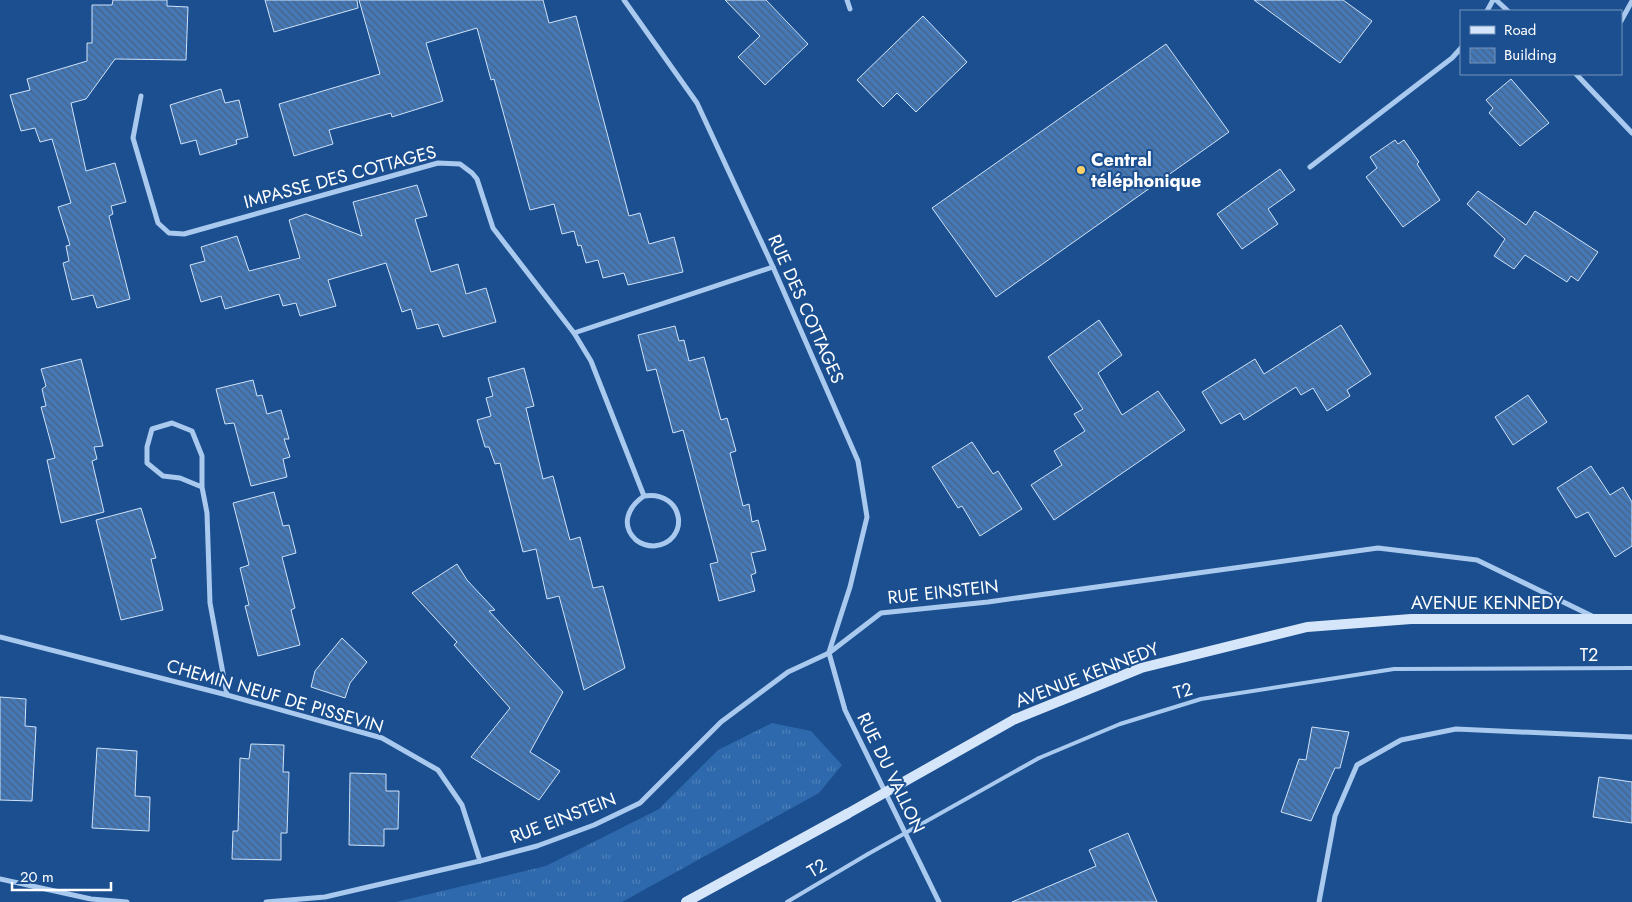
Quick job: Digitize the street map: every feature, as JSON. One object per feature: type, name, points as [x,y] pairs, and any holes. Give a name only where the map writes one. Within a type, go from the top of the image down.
[{"type":"main road","name":"AVENUE KENNEDY","points":[[686,902],[1015,719],[1142,668],[1307,627],[1412,619],[1632,619]]},
{"type":"street","name":"RUE DES COTTAGES","points":[[624,0],[697,103],[773,267],[858,461],[867,516],[850,587],[828,653]]},
{"type":"street","points":[[847,0],[850,9]]},
{"type":"street","points":[[1494,0],[1507,10]]},
{"type":"street","points":[[1622,19],[1632,1]]},
{"type":"street","points":[[1310,167],[1452,58],[1460,49]]},
{"type":"street","points":[[1579,75],[1632,133]]},
{"type":"street","name":"IMPASSE DES COTTAGES","points":[[141,96],[133,138],[158,223],[169,233],[184,234],[438,163],[460,164],[467,168],[477,179],[493,228],[574,333],[591,360],[644,496]]},
{"type":"street","points":[[574,333],[773,267]]},
{"type":"street","points":[[202,488],[180,478],[163,476],[147,463],[147,447],[152,429],[172,423],[192,431],[202,456],[202,488],[207,513],[210,603],[227,695]]},
{"type":"street","points":[[656,495],[667,498],[675,507],[679,518],[678,529],[671,539],[662,545],[650,546],[639,542],[630,534],[627,524],[628,512],[634,502],[644,496],[656,495]]},
{"type":"street","name":"RUE EINSTEIN","points":[[266,902],[325,897],[480,862],[537,846],[578,831],[640,803],[721,722],[788,672],[828,653],[881,613],[988,602],[1378,548],[1477,560],[1597,619]]},
{"type":"street","name":"CHEMIN NEUF DE PISSEVIN","points":[[0,638],[227,695],[382,738],[438,770],[462,805],[480,862]]},
{"type":"street","name":"RUE DU VALLON","points":[[828,653],[845,710],[939,902]]},
{"type":"street","points":[[1319,902],[1335,816],[1357,765],[1401,740],[1456,729],[1632,737]]},
{"type":"street","points":[[0,879],[91,899],[128,902]]},
{"type":"lane","name":"T2","points":[[787,902],[1039,758],[1120,724],[1201,700],[1394,669],[1632,668]]},
{"type":"green space","points":[[772,723],[811,731],[842,765],[819,793],[622,902],[396,902],[546,866],[659,809],[718,750]]},
{"type":"building","points":[[113,0],[167,0],[167,6],[188,7],[186,60],[115,59],[86,99],[71,103],[86,171],[115,163],[126,202],[111,206],[113,214],[109,216],[130,299],[97,308],[93,295],[72,300],[63,263],[69,261],[66,246],[70,245],[58,207],[71,203],[52,139],[40,142],[35,128],[21,131],[10,95],[30,90],[27,79],[87,61],[87,43],[92,43],[92,5],[112,5]]},
{"type":"building","points":[[265,0],[357,0],[358,8],[274,32]]},
{"type":"building","points":[[359,0],[543,0],[549,23],[576,16],[629,216],[640,213],[649,244],[674,237],[683,272],[628,285],[624,273],[603,278],[598,260],[586,263],[581,245],[578,246],[574,231],[562,234],[554,204],[530,210],[494,79],[491,80],[477,28],[426,43],[443,101],[392,117],[391,113],[329,130],[333,144],[294,156],[279,104],[380,74]]},
{"type":"building","points":[[725,0],[766,0],[808,44],[765,85],[738,57],[760,36]]},
{"type":"building","points":[[1254,0],[1343,0],[1372,21],[1340,63]]},
{"type":"building","points":[[923,16],[967,62],[916,112],[897,93],[883,107],[857,80]]},
{"type":"building","name":"Central téléphonique","points":[[1166,44],[1229,132],[996,297],[932,208]]},
{"type":"building","points":[[1511,79],[1549,123],[1520,146],[1489,113],[1493,108],[1486,100]]},
{"type":"building","points":[[221,89],[225,103],[239,100],[248,137],[236,140],[237,144],[200,155],[196,140],[181,144],[170,105]]},
{"type":"building","points":[[1395,140],[1398,144],[1404,140],[1419,162],[1417,164],[1440,200],[1403,227],[1366,177],[1377,168],[1370,157]]},
{"type":"building","points":[[1280,169],[1295,190],[1268,209],[1278,224],[1242,249],[1217,214]]},
{"type":"building","points":[[417,185],[427,216],[415,219],[431,272],[458,264],[466,294],[486,288],[496,322],[443,337],[438,324],[417,329],[411,309],[402,312],[386,263],[328,280],[336,306],[300,316],[296,303],[283,306],[279,294],[225,309],[221,296],[201,302],[190,265],[205,261],[201,247],[237,236],[249,271],[300,258],[289,220],[306,214],[362,236],[353,202]]},
{"type":"building","points":[[1478,191],[1526,225],[1535,211],[1598,252],[1578,281],[1571,276],[1567,282],[1525,255],[1514,269],[1494,256],[1505,239],[1467,204]]},
{"type":"building","points":[[1099,320],[1122,355],[1098,373],[1122,415],[1158,391],[1185,430],[1054,520],[1031,485],[1062,465],[1054,451],[1085,431],[1074,414],[1083,409],[1048,357]]},
{"type":"building","points":[[1341,325],[1371,374],[1347,390],[1350,396],[1327,411],[1313,388],[1301,395],[1296,387],[1244,420],[1240,413],[1221,424],[1202,392],[1255,359],[1264,374]]},
{"type":"building","points":[[675,326],[679,341],[684,340],[689,361],[704,357],[721,420],[727,418],[736,451],[730,453],[743,506],[749,504],[752,522],[758,520],[766,550],[751,553],[756,573],[751,575],[755,591],[719,601],[710,564],[718,562],[683,430],[673,433],[656,369],[647,371],[638,335]]},
{"type":"building","points":[[81,359],[103,446],[94,447],[97,459],[92,461],[104,512],[61,523],[47,460],[55,458],[41,407],[46,406],[42,389],[46,386],[41,369]]},
{"type":"building","points":[[524,368],[534,406],[526,408],[543,479],[553,476],[570,540],[580,537],[593,588],[603,586],[625,668],[584,690],[559,596],[547,599],[536,549],[523,552],[500,463],[495,464],[489,447],[485,447],[477,420],[491,416],[486,398],[493,396],[488,378]]},
{"type":"building","points":[[253,380],[257,396],[262,395],[267,414],[281,410],[289,439],[284,439],[290,457],[283,459],[287,477],[251,486],[234,423],[225,424],[216,389]]},
{"type":"building","points":[[1528,395],[1547,422],[1513,445],[1495,417]]},
{"type":"building","points":[[972,442],[993,474],[998,471],[1022,509],[980,536],[962,506],[958,508],[932,467]]},
{"type":"building","points":[[1591,466],[1610,495],[1623,487],[1632,502],[1632,546],[1615,557],[1588,512],[1576,518],[1557,488]]},
{"type":"building","points":[[274,492],[283,526],[289,525],[296,553],[282,557],[295,608],[291,610],[300,645],[258,656],[245,606],[249,605],[240,568],[249,565],[233,503]]},
{"type":"building","points":[[141,508],[156,558],[151,559],[163,610],[121,620],[96,520]]},
{"type":"building","points":[[457,564],[467,580],[495,610],[489,611],[563,692],[530,752],[560,771],[539,800],[471,757],[510,708],[454,645],[457,642],[412,593]]},
{"type":"building","points":[[342,638],[367,662],[350,683],[345,698],[311,687],[315,671]]},
{"type":"building","points":[[0,697],[26,699],[25,726],[36,727],[32,801],[0,800]]},
{"type":"building","points":[[1312,727],[1349,732],[1340,768],[1335,768],[1311,821],[1281,812],[1299,759],[1306,760]]},
{"type":"building","points":[[251,744],[284,745],[283,772],[289,772],[287,833],[281,833],[281,860],[232,859],[233,831],[238,831],[240,758],[249,759]]},
{"type":"building","points":[[97,748],[137,751],[135,796],[150,797],[149,831],[92,828]]},
{"type":"building","points":[[350,773],[386,774],[386,791],[399,791],[398,829],[384,829],[384,846],[349,845]]},
{"type":"building","points":[[1599,777],[1632,782],[1632,823],[1593,817]]},
{"type":"building","points":[[1128,833],[1157,902],[1012,902],[1096,866],[1089,850]]},
{"type":"place","name":"Central téléphonique","points":[[1081,170]]}]
